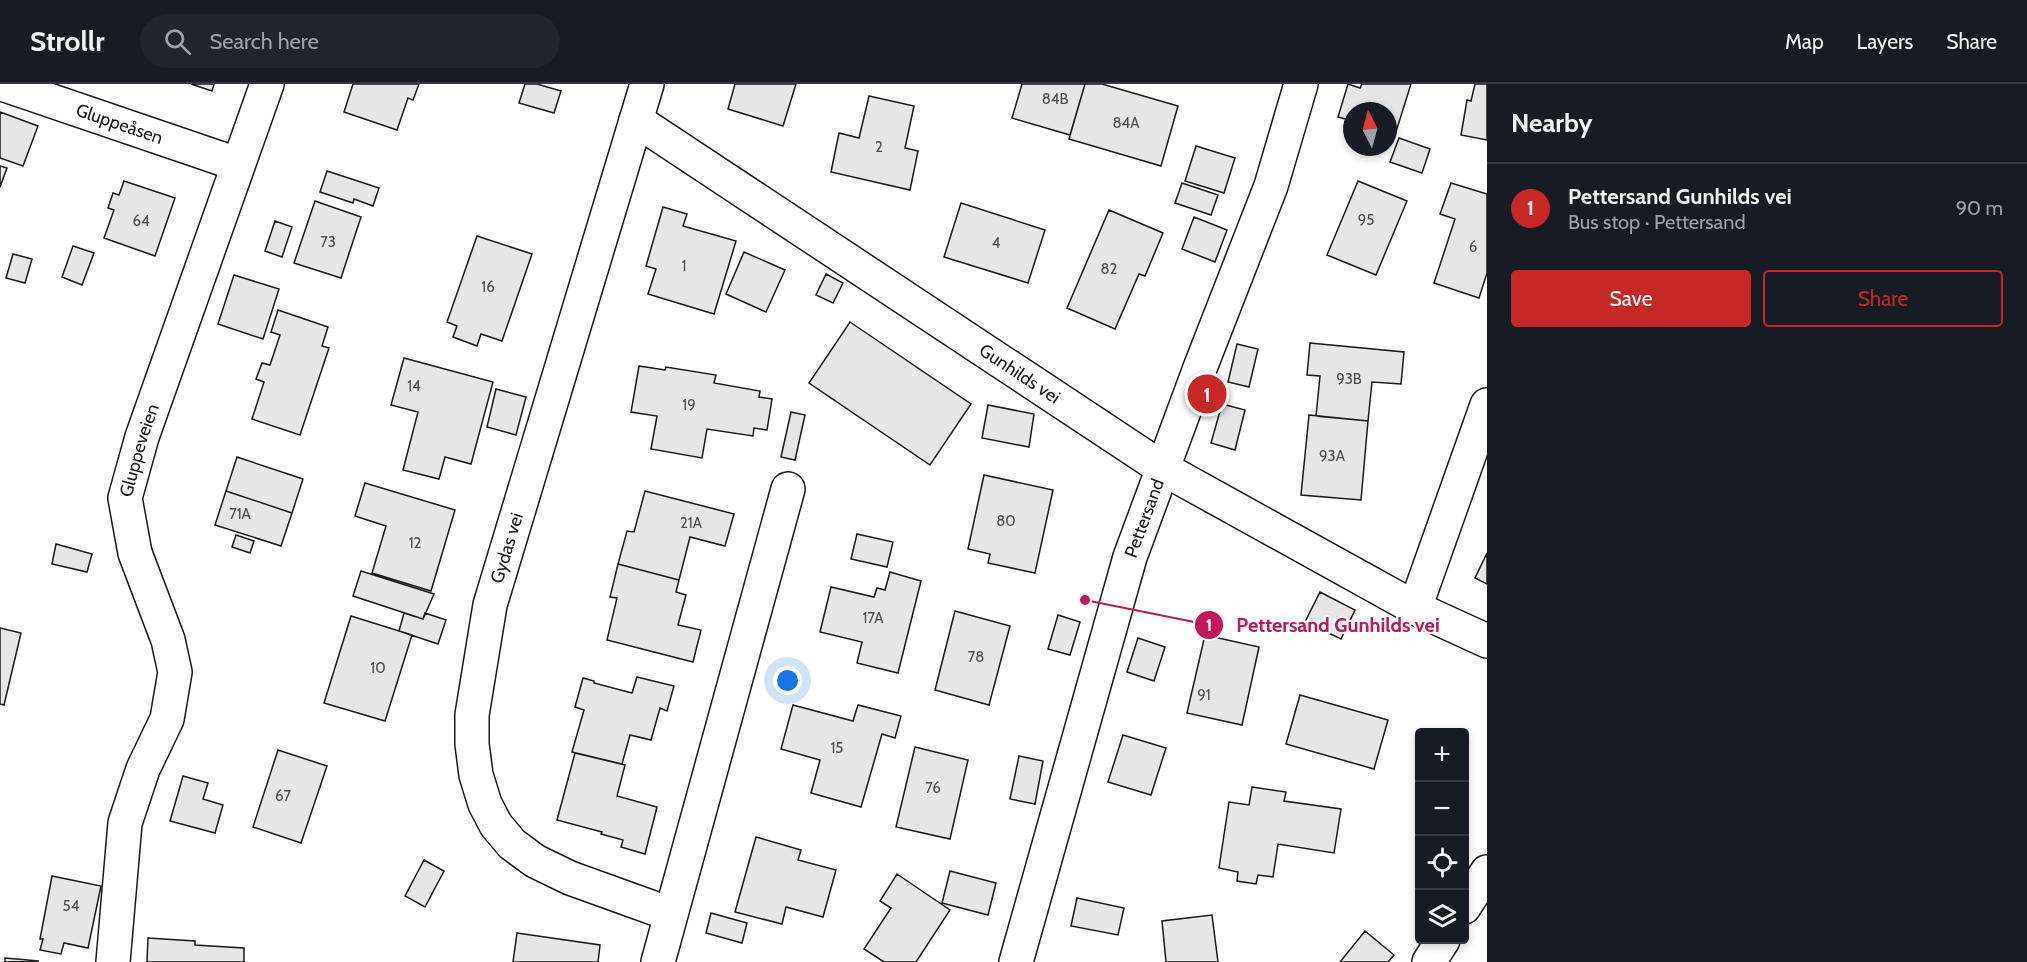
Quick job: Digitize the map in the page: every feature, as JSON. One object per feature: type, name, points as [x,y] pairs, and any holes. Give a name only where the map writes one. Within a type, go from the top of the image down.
[{"type":"street","name":"Gluppeåsen","points":[[2,84],[237,164]]},
{"type":"street","name":"Gluppeveien","points":[[113,962],[125,823],[143,769],[167,719],[175,672],[168,640],[135,553],[125,498],[142,438],[267,84]]},
{"type":"street","name":"Gydas vei","points":[[647,84],[490,605],[472,715],[472,744],[476,775],[485,804],[496,825],[512,844],[535,861],[570,878],[670,914]]},
{"type":"street","name":"Pettersand","points":[[1016,962],[1130,557],[1271,186],[1301,84]]},
{"type":"street","name":"Gunhilds vei","points":[[636,120],[1162,468],[1415,608],[1487,641]]},
{"type":"street","points":[[1415,608],[1487,405]]},
{"type":"street","points":[[658,962],[788,489]]},
{"type":"street","points":[[1469,899],[1487,872]]},
{"type":"street","points":[[1429,962],[1440,944]]},
{"type":"building","points":[[191,84],[214,84],[212,91]]},
{"type":"building","points":[[353,84],[419,84],[413,100],[408,98],[397,130],[344,112]]},
{"type":"building","points":[[525,84],[537,84],[561,91],[554,113],[519,103]]},
{"type":"building","points":[[735,84],[796,84],[783,126],[728,109]]},
{"type":"building","points":[[1022,84],[1085,84],[1070,135],[1012,118]]},
{"type":"building","points":[[1085,84],[1102,84],[1178,106],[1161,166],[1069,139]]},
{"type":"building","points":[[1348,84],[1360,88],[1362,84],[1411,84],[1397,129],[1397,102],[1343,102],[1343,118],[1338,117]]},
{"type":"building","points":[[1475,84],[1487,84],[1487,140],[1461,135],[1467,100],[1471,101]]},
{"type":"building","points":[[869,96],[914,106],[905,148],[918,151],[910,190],[831,172],[839,133],[859,138]]},
{"type":"building","points":[[0,112],[38,126],[23,166],[0,158]]},
{"type":"building","points":[[1399,138],[1430,149],[1422,173],[1390,162],[1392,156],[1397,156]]},
{"type":"building","points":[[1196,146],[1235,158],[1224,193],[1185,181]]},
{"type":"building","points":[[0,166],[7,168],[0,187]]},
{"type":"building","points":[[327,171],[379,188],[373,206],[354,199],[353,203],[320,192]]},
{"type":"building","points":[[124,181],[175,198],[155,256],[104,238],[114,210],[108,208],[113,193],[119,195]]},
{"type":"building","points":[[1358,181],[1407,201],[1376,275],[1327,255]]},
{"type":"building","points":[[1182,183],[1218,195],[1211,215],[1175,203]]},
{"type":"building","points":[[1451,183],[1487,194],[1487,273],[1479,298],[1434,283],[1455,219],[1440,214]]},
{"type":"building","points":[[315,201],[361,217],[341,278],[294,263]]},
{"type":"building","points":[[961,203],[1045,230],[1028,283],[944,257]]},
{"type":"building","points":[[663,207],[687,214],[683,226],[736,241],[714,314],[648,294],[656,269],[646,266]]},
{"type":"building","points":[[1109,210],[1163,233],[1145,276],[1139,274],[1115,329],[1067,308]]},
{"type":"building","points":[[1194,217],[1227,230],[1215,262],[1182,249]]},
{"type":"building","points":[[275,221],[292,227],[282,257],[265,251]]},
{"type":"building","points":[[477,236],[532,254],[502,341],[481,334],[477,346],[453,337],[457,326],[447,322]]},
{"type":"building","points":[[73,246],[94,253],[82,285],[62,277]]},
{"type":"building","points":[[744,252],[785,270],[766,312],[726,294]]},
{"type":"building","points":[[13,254],[32,259],[25,283],[6,278]]},
{"type":"building","points":[[826,274],[843,283],[833,303],[816,295]]},
{"type":"building","points":[[234,275],[279,289],[263,339],[218,324]]},
{"type":"building","points":[[278,310],[328,327],[322,346],[329,348],[300,435],[252,419],[264,382],[256,379],[262,363],[270,365],[280,335],[271,332]]},
{"type":"building","points":[[850,322],[971,404],[930,465],[809,383]]},
{"type":"building","points":[[1310,343],[1404,352],[1401,384],[1372,382],[1368,421],[1316,416],[1320,376],[1307,375]]},
{"type":"building","points":[[1237,344],[1258,349],[1249,387],[1228,382]]},
{"type":"building","points":[[404,358],[493,382],[471,464],[445,457],[439,479],[403,470],[418,412],[391,405]]},
{"type":"building","points":[[639,366],[665,370],[666,367],[716,375],[714,383],[760,391],[759,397],[772,399],[767,430],[754,428],[753,436],[707,429],[702,458],[651,449],[657,416],[631,412]]},
{"type":"building","points":[[496,389],[526,397],[516,435],[487,427]]},
{"type":"building","points":[[1222,404],[1245,410],[1235,450],[1211,443]]},
{"type":"building","points":[[988,405],[1034,414],[1029,447],[982,438]]},
{"type":"building","points":[[791,412],[805,415],[795,460],[781,457]]},
{"type":"building","points":[[1309,415],[1368,421],[1361,500],[1301,495]]},
{"type":"building","points":[[237,457],[303,479],[292,513],[226,491]]},
{"type":"building","points":[[984,475],[1053,490],[1035,573],[988,563],[990,554],[968,549]]},
{"type":"building","points":[[365,483],[455,510],[431,591],[372,573],[386,526],[355,516]]},
{"type":"building","points":[[226,491],[292,513],[281,546],[215,525]]},
{"type":"building","points":[[645,491],[734,514],[725,546],[690,537],[679,580],[618,564],[627,531],[634,532]]},
{"type":"building","points":[[857,534],[893,542],[887,567],[851,559]]},
{"type":"building","points":[[236,535],[254,541],[250,553],[232,547]]},
{"type":"building","points":[[56,544],[92,554],[87,572],[52,564]]},
{"type":"building","points":[[1487,553],[1487,584],[1475,578]]},
{"type":"building","points":[[618,564],[679,580],[676,592],[686,595],[678,625],[701,630],[693,662],[607,640],[617,598],[610,597]]},
{"type":"building","points":[[361,571],[434,594],[423,619],[353,596]]},
{"type":"building","points":[[890,572],[921,581],[898,673],[857,663],[862,642],[820,632],[831,587],[874,597],[877,588],[885,590]]},
{"type":"building","points":[[1320,592],[1355,610],[1341,639],[1305,622]]},
{"type":"building","points":[[955,611],[1010,626],[989,705],[935,690]]},
{"type":"building","points":[[404,613],[423,619],[425,613],[446,620],[438,644],[399,631]]},
{"type":"building","points":[[1058,615],[1080,622],[1070,655],[1048,649]]},
{"type":"building","points":[[351,616],[412,635],[385,721],[324,703]]},
{"type":"building","points":[[0,628],[21,633],[4,705],[0,704]]},
{"type":"building","points":[[1205,635],[1259,647],[1242,725],[1187,713]]},
{"type":"building","points":[[1138,638],[1165,647],[1154,681],[1127,672]]},
{"type":"building","points":[[637,677],[674,686],[667,711],[660,708],[651,740],[630,735],[622,764],[572,752],[584,710],[575,707],[583,678],[632,693]]},
{"type":"building","points":[[1300,695],[1388,720],[1374,769],[1286,744]]},
{"type":"building","points":[[793,705],[853,721],[858,705],[901,716],[895,738],[882,734],[861,807],[811,793],[820,760],[781,749]]},
{"type":"building","points":[[1123,735],[1166,748],[1151,795],[1108,782]]},
{"type":"building","points":[[915,747],[968,760],[950,839],[896,827]]},
{"type":"building","points":[[278,750],[327,766],[301,843],[253,827]]},
{"type":"building","points":[[575,753],[625,765],[617,796],[657,807],[645,854],[621,847],[623,840],[557,820]]},
{"type":"building","points":[[1019,756],[1043,761],[1035,804],[1010,799]]},
{"type":"building","points":[[183,776],[208,783],[203,799],[223,805],[215,833],[170,821]]},
{"type":"building","points":[[1252,787],[1286,792],[1284,801],[1341,809],[1334,853],[1278,844],[1273,877],[1258,875],[1256,884],[1237,881],[1238,872],[1219,868],[1229,802],[1249,805]]},
{"type":"building","points":[[756,837],[801,850],[798,860],[836,870],[823,917],[786,907],[782,924],[735,912]]},
{"type":"building","points":[[424,860],[444,871],[425,907],[405,896]]},
{"type":"building","points":[[950,871],[996,883],[988,915],[942,903]]},
{"type":"building","points":[[897,874],[950,910],[916,962],[884,962],[864,949],[891,908],[880,901]]},
{"type":"building","points":[[52,876],[101,886],[88,948],[64,943],[61,954],[40,950]]},
{"type":"building","points":[[1077,898],[1124,908],[1118,935],[1071,926]]},
{"type":"building","points":[[711,913],[747,923],[742,943],[706,933]]},
{"type":"building","points":[[1212,915],[1218,962],[1166,962],[1162,921]]},
{"type":"building","points":[[1365,931],[1394,955],[1388,962],[1340,962]]},
{"type":"building","points":[[517,933],[600,945],[598,962],[513,962]]},
{"type":"building","points":[[148,938],[195,941],[195,945],[244,948],[244,962],[147,962]]},
{"type":"building","points":[[5,958],[39,961],[5,962]]},
{"type":"place","name":"Pettersand Gunhilds vei","points":[[1207,394]]},
{"type":"place","name":"Pettersand Gunhilds vei","points":[[1085,600]]}]
